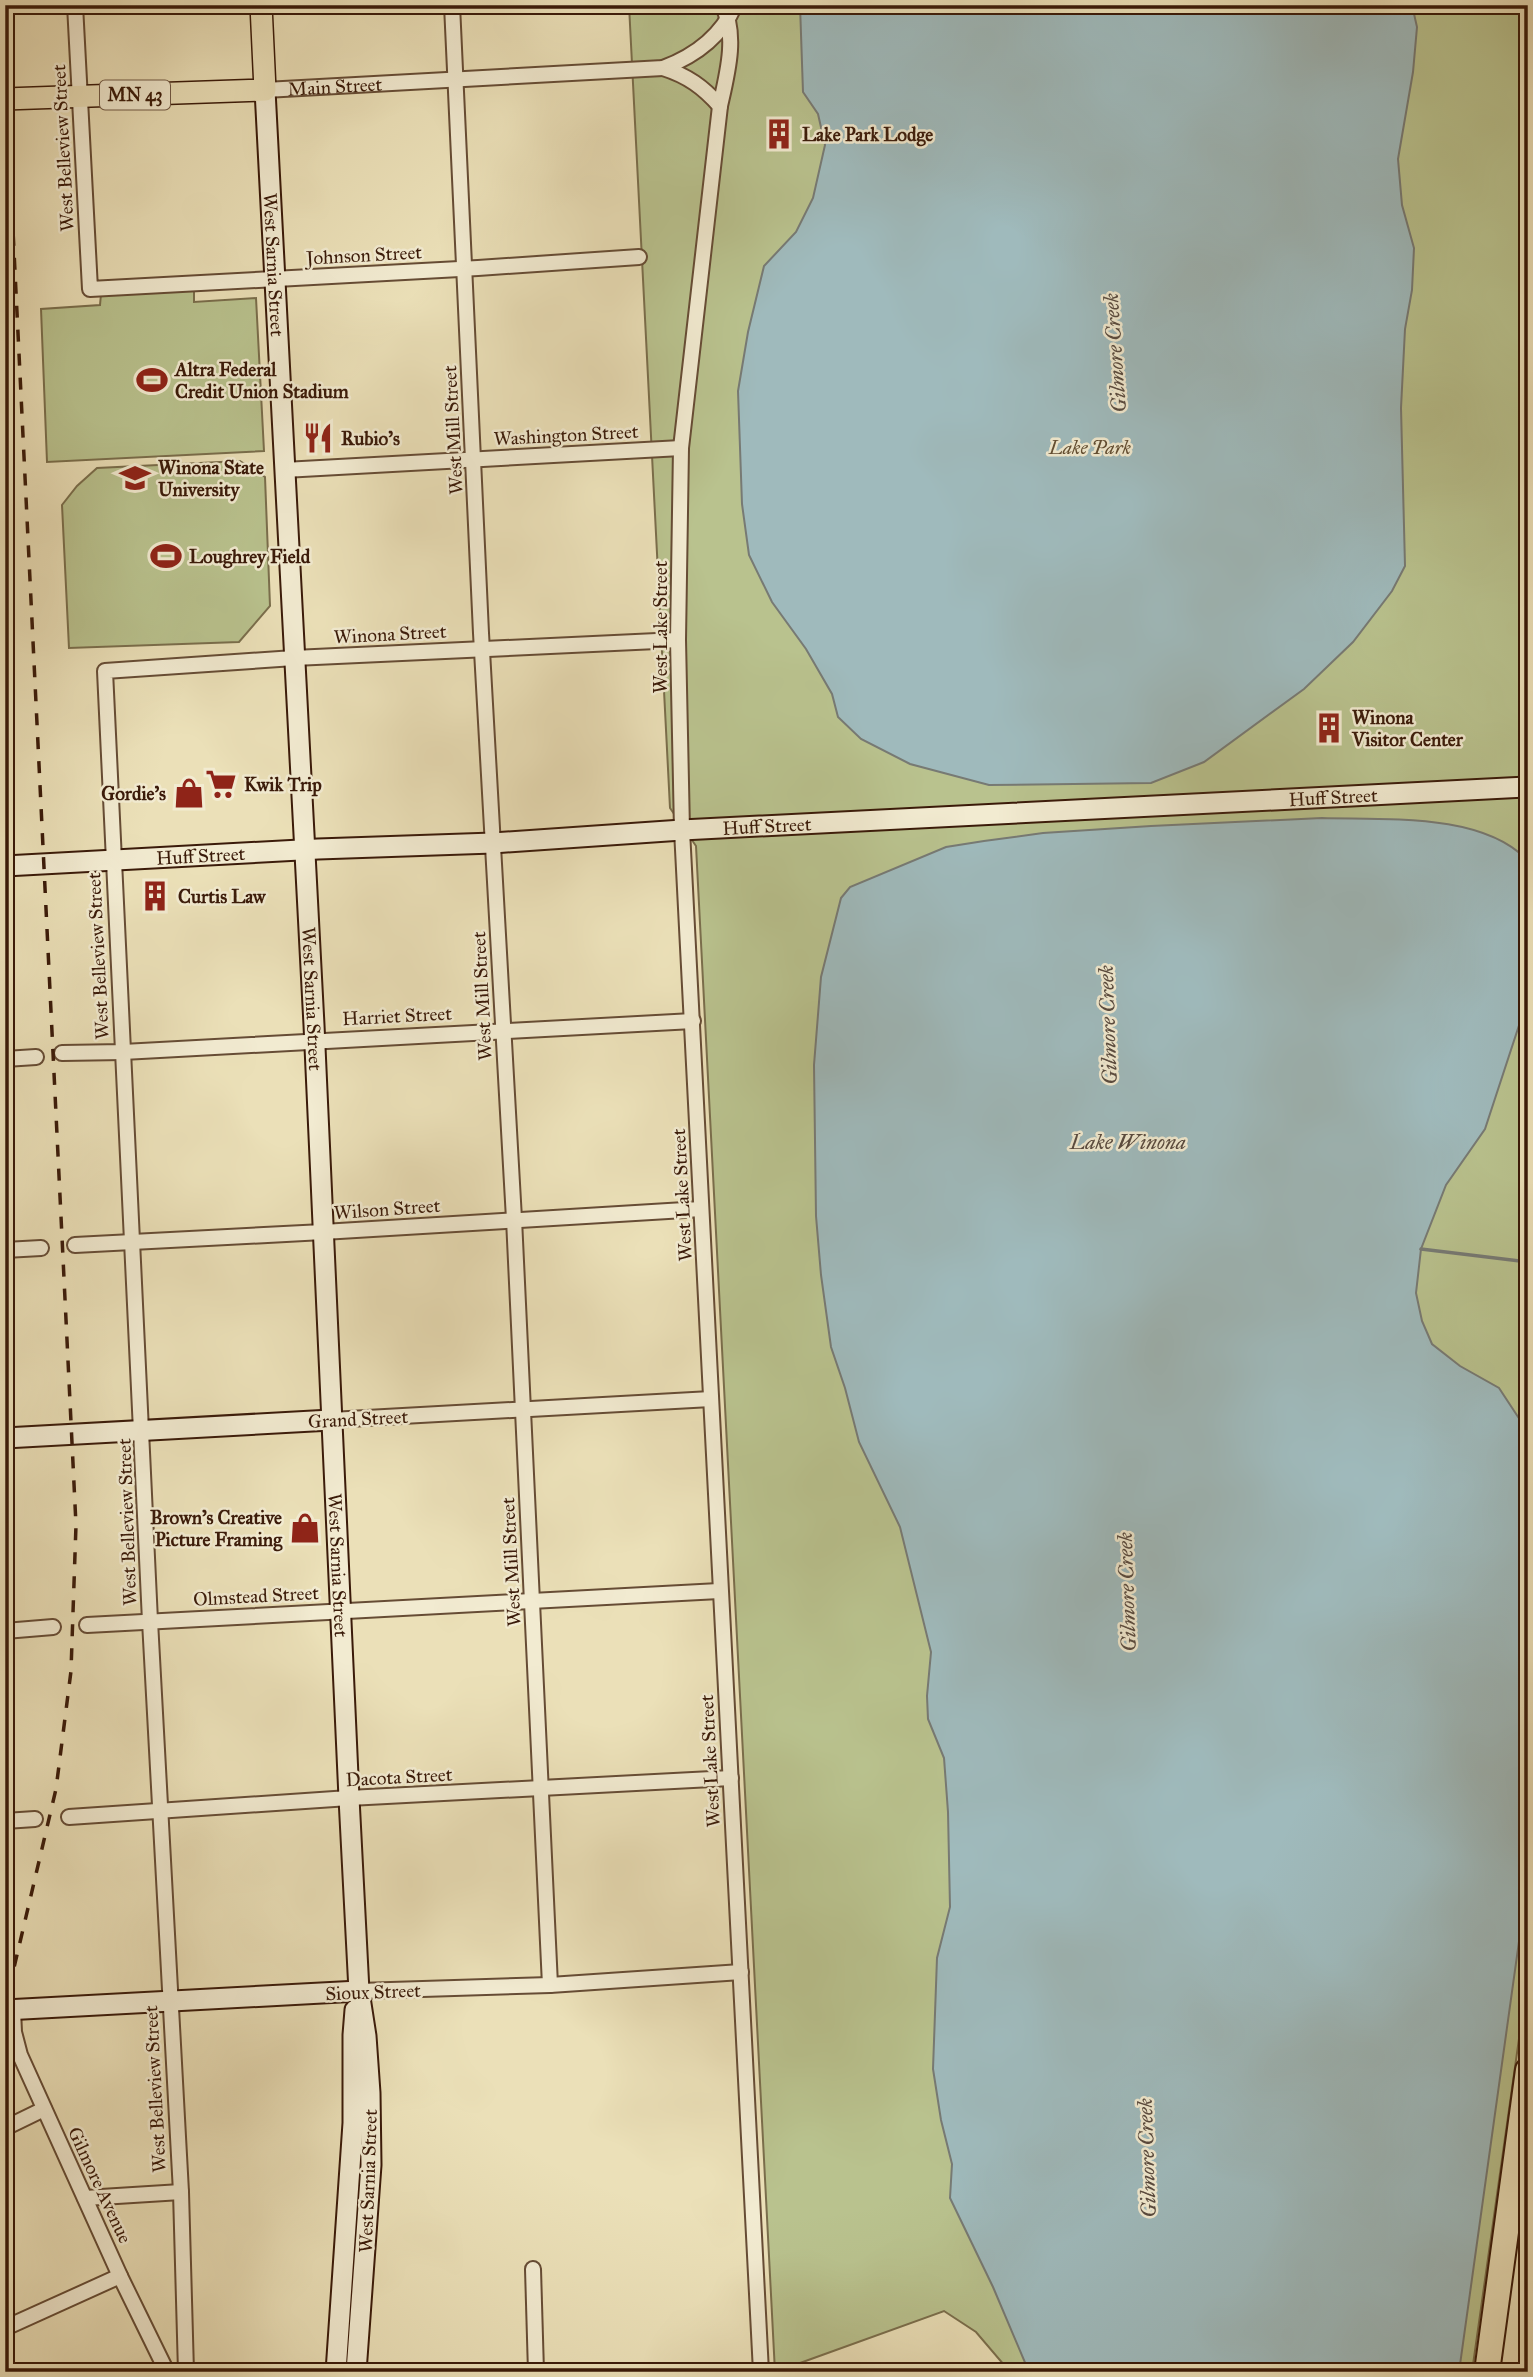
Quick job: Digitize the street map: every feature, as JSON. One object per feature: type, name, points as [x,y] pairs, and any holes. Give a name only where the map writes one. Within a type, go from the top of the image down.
[{"type":"highway","points":[[1487,2372],[1528,2070]]},
{"type":"highway","points":[[1502,2372],[1528,2182]]},
{"type":"main road","name":"West Sarnia Street","points":[[261,5],[265,90]]},
{"type":"main road","name":"Main Street","points":[[5,99],[265,90]]},
{"type":"street","name":"West Belleview Street","points":[[75,5],[90,289]]},
{"type":"street","name":"West Mill Street","points":[[452,5],[550,1985]]},
{"type":"street","name":"Main Street","points":[[663,68],[701,50],[729,10]]},
{"type":"street","name":"West Lake Street","points":[[729,10],[726,77],[720,106],[681,448],[678,640],[682,830],[761,2372]]},
{"type":"street","name":"Main Street","points":[[265,90],[663,68],[684,74],[703,88],[720,106]]},
{"type":"street","name":"West Sarnia Street","points":[[265,90],[315,1040],[359,1992],[366,2036],[371,2165],[356,2372]]},
{"type":"street","name":"Johnson Street","points":[[90,289],[639,257]]},
{"type":"street","name":"Washington Street","points":[[284,470],[681,448]]},
{"type":"street","name":"Winona Street","points":[[105,671],[678,640]]},
{"type":"street","name":"West Belleview Street","points":[[105,671],[150,1621],[181,2192],[186,2372]]},
{"type":"street","name":"Huff Street","points":[[5,866],[493,843],[682,830],[1528,787]]},
{"type":"street","name":"Harriet Street","points":[[62,1053],[693,1021]]},
{"type":"street","points":[[5,1059],[36,1057]]},
{"type":"street","name":"Wilson Street","points":[[75,1245],[701,1209]]},
{"type":"street","points":[[5,1250],[41,1248]]},
{"type":"street","name":"Grand Street","points":[[5,1438],[711,1399]]},
{"type":"street","name":"Olmstead Street","points":[[88,1625],[719,1591]]},
{"type":"street","points":[[5,1631],[53,1627]]},
{"type":"street","name":"Dacota Street","points":[[69,1818],[349,1798],[731,1778]]},
{"type":"street","points":[[5,1821],[35,1819]]},
{"type":"street","name":"Sioux Street","points":[[9,2010],[169,2000],[550,1985],[741,1972]]},
{"type":"street","name":"West Sarnia Street","points":[[336,2372],[353,2123],[353,2035],[359,1992]]},
{"type":"street","name":"Gilmore Avenue","points":[[9,2010],[20,2055],[120,2276],[167,2372]]},
{"type":"street","points":[[5,2128],[44,2109]]},
{"type":"street","points":[[85,2199],[181,2192]]},
{"type":"street","points":[[533,2269],[536,2372]]},
{"type":"street","points":[[5,2328],[120,2276]]},
{"type":"green space","name":"Lake Park","points":[[629,5],[1528,5],[1528,1975],[1472,2372],[1010,2372],[976,2332],[944,2311],[775,2372],[696,846],[670,808]]},
{"type":"green space","name":"Altra Federal Credit Union Stadium","points":[[194,290],[194,302],[256,298],[264,451],[47,462],[41,309],[100,305],[101,294]]},
{"type":"green space","name":"Loughrey Field","points":[[240,461],[265,477],[270,606],[239,642],[69,648],[62,505],[77,486],[97,468]]},
{"type":"water","name":"Gilmore Creek","points":[[800,5],[1412,5],[1417,27],[1413,72],[1398,159],[1402,205],[1414,248],[1412,290],[1405,329],[1401,408],[1405,566],[1392,591],[1353,642],[1304,689],[1204,762],[1151,783],[989,785],[910,764],[861,739],[838,717],[832,694],[806,649],[772,602],[749,555],[742,504],[738,391],[748,332],[764,266],[796,232],[813,198],[825,145],[818,114],[803,92]]},
{"type":"water","name":"Lake Winona","points":[[1322,818],[1402,820],[1459,826],[1509,845],[1528,861],[1528,998],[1485,1129],[1446,1185],[1421,1249],[1416,1293],[1422,1321],[1432,1344],[1460,1366],[1499,1388],[1528,1432],[1528,1877],[1459,2372],[1029,2372],[993,2287],[950,2198],[952,2164],[941,2120],[933,2069],[937,1958],[950,1907],[944,1758],[928,1719],[931,1652],[900,1527],[859,1442],[831,1347],[816,1216],[814,1065],[821,977],[841,898],[850,887],[946,847],[1043,833]]},
{"type":"waterway","points":[[1421,1249],[1528,1262]]},
{"type":"railway","points":[[5,66],[76,1525],[71,1671],[56,1789],[5,2006]]},
{"type":"place","name":"Lake Park Lodge","points":[[779,134]]},
{"type":"place","name":"Altra Federal Credit Union Stadium","points":[[152,380]]},
{"type":"place","name":"Rubio's","points":[[318,438]]},
{"type":"place","name":"Winona State University","points":[[135,478]]},
{"type":"place","name":"Loughrey Field","points":[[166,556]]},
{"type":"place","name":"Winona Visitor Center","points":[[1329,728]]},
{"type":"place","name":"Kwik Trip","points":[[221,784]]},
{"type":"place","name":"Gordie's","points":[[189,793]]},
{"type":"place","name":"Curtis Law","points":[[155,896]]},
{"type":"place","name":"Brown's Creative Picture Framing","points":[[305,1528]]}]
